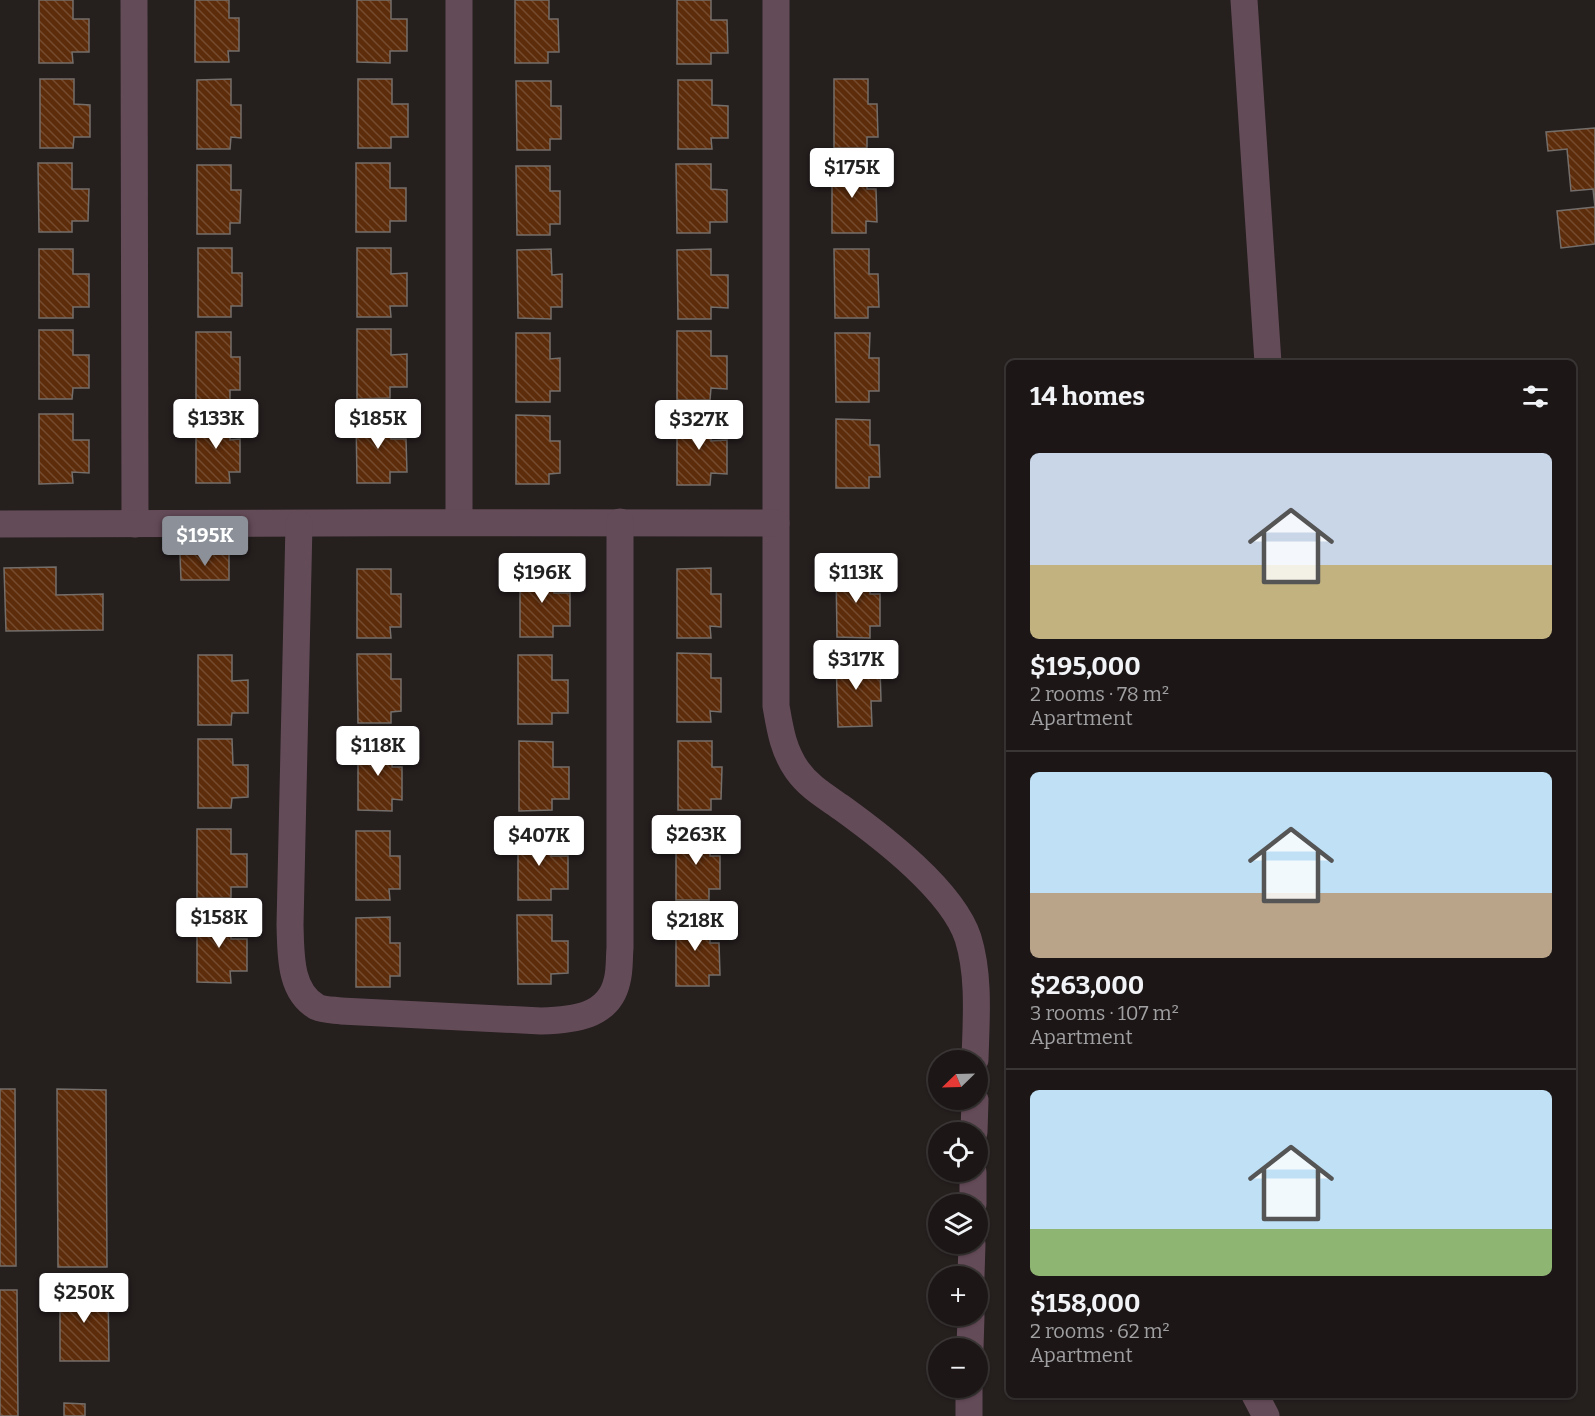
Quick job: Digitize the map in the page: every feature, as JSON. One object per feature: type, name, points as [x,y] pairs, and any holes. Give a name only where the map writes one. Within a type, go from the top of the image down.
[{"type":"street","points":[[134,0],[135,524]]},
{"type":"street","points":[[459,0],[459,522]]},
{"type":"street","points":[[776,0],[776,706],[783,744],[797,770],[817,792],[841,807],[898,852],[936,889],[955,914],[968,937],[973,961],[976,994],[975,1050]]},
{"type":"street","points":[[1244,0],[1268,360]]},
{"type":"street","points":[[299,524],[290,925],[292,963],[296,980],[304,996],[318,1008],[541,1022],[570,1020],[592,1013],[608,1002],[617,982],[620,948],[620,522]]},
{"type":"street","points":[[0,524],[776,523]]},
{"type":"street","points":[[969,1398],[969,1416]]},
{"type":"street","points":[[1257,1398],[1266,1416]]},
{"type":"building","points":[[39,0],[73,0],[73,19],[89,19],[89,52],[72,52],[73,63],[39,63]]},
{"type":"building","points":[[195,0],[229,0],[229,18],[239,18],[239,51],[228,51],[229,62],[195,62]]},
{"type":"building","points":[[357,0],[391,0],[391,19],[407,19],[407,51],[390,51],[390,63],[357,62]]},
{"type":"building","points":[[515,0],[549,0],[549,19],[558,19],[559,52],[548,52],[548,63],[515,63]]},
{"type":"building","points":[[677,0],[711,0],[711,20],[727,20],[728,53],[711,53],[711,64],[677,64]]},
{"type":"building","points":[[40,79],[74,79],[74,104],[90,105],[90,137],[74,137],[73,148],[40,148]]},
{"type":"building","points":[[231,79],[231,105],[241,105],[241,138],[231,137],[230,149],[197,149],[197,80]]},
{"type":"building","points":[[358,79],[392,79],[392,104],[408,104],[408,137],[391,137],[391,148],[358,148]]},
{"type":"building","points":[[834,79],[868,79],[868,104],[877,104],[878,137],[867,137],[867,148],[834,148]]},
{"type":"building","points":[[678,80],[712,80],[712,105],[728,106],[728,138],[711,138],[712,149],[678,149]]},
{"type":"building","points":[[516,81],[551,81],[551,106],[561,106],[561,139],[550,139],[550,150],[517,150]]},
{"type":"building","points":[[1595,128],[1595,207],[1593,189],[1571,191],[1567,149],[1548,151],[1546,132]]},
{"type":"building","points":[[38,163],[72,163],[72,189],[89,189],[88,221],[72,221],[72,232],[39,232]]},
{"type":"building","points":[[356,163],[390,163],[390,188],[406,188],[406,221],[390,221],[390,232],[356,232]]},
{"type":"building","points":[[676,164],[711,164],[711,189],[727,190],[727,222],[710,222],[710,233],[677,233]]},
{"type":"building","points":[[832,164],[867,164],[867,189],[876,189],[877,222],[866,221],[866,233],[832,233]]},
{"type":"building","points":[[197,165],[231,165],[231,190],[241,190],[240,223],[230,223],[230,234],[197,234]]},
{"type":"building","points":[[516,166],[550,166],[550,191],[560,191],[560,224],[550,224],[550,235],[517,235]]},
{"type":"building","points":[[1595,207],[1595,244],[1561,248],[1557,211]]},
{"type":"building","points":[[198,248],[232,248],[232,273],[242,273],[242,306],[231,306],[231,317],[198,317]]},
{"type":"building","points":[[357,248],[391,248],[391,274],[407,273],[407,306],[390,306],[391,317],[357,317]]},
{"type":"building","points":[[39,249],[73,249],[73,274],[89,274],[89,307],[73,307],[73,318],[39,318]]},
{"type":"building","points":[[551,249],[552,275],[562,274],[562,307],[551,307],[551,319],[518,318],[517,250]]},
{"type":"building","points":[[711,249],[711,275],[728,275],[728,308],[711,307],[711,319],[678,319],[677,250]]},
{"type":"building","points":[[834,249],[869,249],[869,274],[878,274],[879,307],[868,307],[868,318],[835,318]]},
{"type":"building","points":[[357,329],[391,329],[391,355],[407,354],[407,387],[390,387],[390,398],[357,399]]},
{"type":"building","points":[[39,330],[73,330],[73,355],[89,355],[89,388],[73,388],[72,399],[39,399]]},
{"type":"building","points":[[677,331],[711,331],[711,356],[727,356],[727,389],[711,388],[710,400],[677,400]]},
{"type":"building","points":[[196,332],[231,332],[231,357],[240,357],[240,390],[230,390],[230,401],[196,401]]},
{"type":"building","points":[[516,333],[550,333],[550,359],[560,358],[560,391],[550,391],[550,402],[516,402]]},
{"type":"building","points":[[835,333],[870,333],[869,358],[879,358],[879,391],[869,391],[869,402],[836,402]]},
{"type":"building","points":[[39,414],[73,414],[73,440],[89,440],[89,473],[72,472],[73,483],[39,484]]},
{"type":"building","points":[[196,414],[230,415],[230,440],[240,439],[240,472],[229,472],[230,483],[196,483]]},
{"type":"building","points":[[356,414],[391,414],[391,439],[406,439],[407,472],[390,472],[390,483],[357,483]]},
{"type":"building","points":[[516,415],[550,416],[550,441],[560,441],[560,473],[549,474],[549,484],[516,484]]},
{"type":"building","points":[[677,415],[711,415],[711,441],[727,440],[727,474],[711,473],[710,485],[677,485]]},
{"type":"building","points":[[836,419],[870,420],[870,445],[879,445],[880,477],[869,477],[869,488],[836,488]]},
{"type":"building","points":[[180,554],[229,554],[229,580],[181,580]]},
{"type":"building","points":[[56,567],[56,595],[103,594],[103,630],[6,631],[4,568]]},
{"type":"building","points":[[520,568],[554,568],[554,593],[570,593],[570,626],[553,626],[553,637],[520,637]]},
{"type":"building","points":[[711,568],[711,594],[721,594],[721,627],[710,626],[711,638],[677,638],[677,569]]},
{"type":"building","points":[[357,569],[391,569],[391,594],[401,594],[401,627],[390,627],[391,638],[357,638]]},
{"type":"building","points":[[836,569],[870,569],[870,594],[880,594],[880,626],[870,626],[870,638],[837,637]]},
{"type":"building","points":[[677,653],[711,654],[711,678],[721,678],[721,712],[710,711],[711,722],[677,722]]},
{"type":"building","points":[[357,654],[391,654],[391,679],[401,679],[401,711],[391,712],[391,723],[358,723]]},
{"type":"building","points":[[198,655],[232,655],[232,681],[248,680],[248,713],[232,713],[231,725],[198,725]]},
{"type":"building","points":[[518,655],[552,655],[552,680],[568,680],[568,713],[552,713],[552,724],[518,724]]},
{"type":"building","points":[[836,658],[869,658],[870,669],[880,668],[881,701],[871,701],[872,726],[838,727]]},
{"type":"building","points":[[198,739],[232,739],[233,765],[248,765],[248,797],[232,798],[231,808],[198,808]]},
{"type":"building","points":[[358,741],[392,741],[392,767],[402,767],[402,800],[392,799],[392,811],[358,810]]},
{"type":"building","points":[[519,741],[553,742],[553,767],[569,767],[569,799],[552,799],[552,810],[519,811]]},
{"type":"building","points":[[678,741],[712,741],[712,767],[722,767],[721,799],[711,799],[711,810],[678,810]]},
{"type":"building","points":[[197,829],[231,829],[231,854],[247,854],[247,887],[231,887],[231,898],[197,898]]},
{"type":"building","points":[[356,831],[390,831],[390,856],[400,856],[400,889],[389,889],[390,900],[356,900]]},
{"type":"building","points":[[518,831],[552,831],[551,856],[568,856],[568,889],[551,889],[551,900],[518,900]]},
{"type":"building","points":[[676,831],[710,831],[710,856],[720,856],[720,889],[709,889],[709,900],[676,900]]},
{"type":"building","points":[[197,914],[231,914],[231,939],[247,939],[247,971],[230,971],[231,983],[197,982]]},
{"type":"building","points":[[517,915],[552,915],[552,941],[568,941],[568,973],[551,974],[551,984],[518,984]]},
{"type":"building","points":[[390,917],[390,943],[400,943],[400,976],[390,976],[390,987],[356,987],[356,918]]},
{"type":"building","points":[[676,917],[710,917],[710,943],[719,943],[720,975],[709,975],[709,986],[676,986]]},
{"type":"building","points":[[0,1089],[15,1089],[16,1266],[0,1266]]},
{"type":"building","points":[[57,1089],[106,1090],[107,1267],[58,1267]]},
{"type":"building","points":[[60,1286],[108,1286],[109,1361],[60,1361]]},
{"type":"building","points":[[0,1290],[17,1290],[18,1416],[0,1416]]},
{"type":"building","points":[[64,1403],[85,1404],[85,1416],[64,1416]]}]
